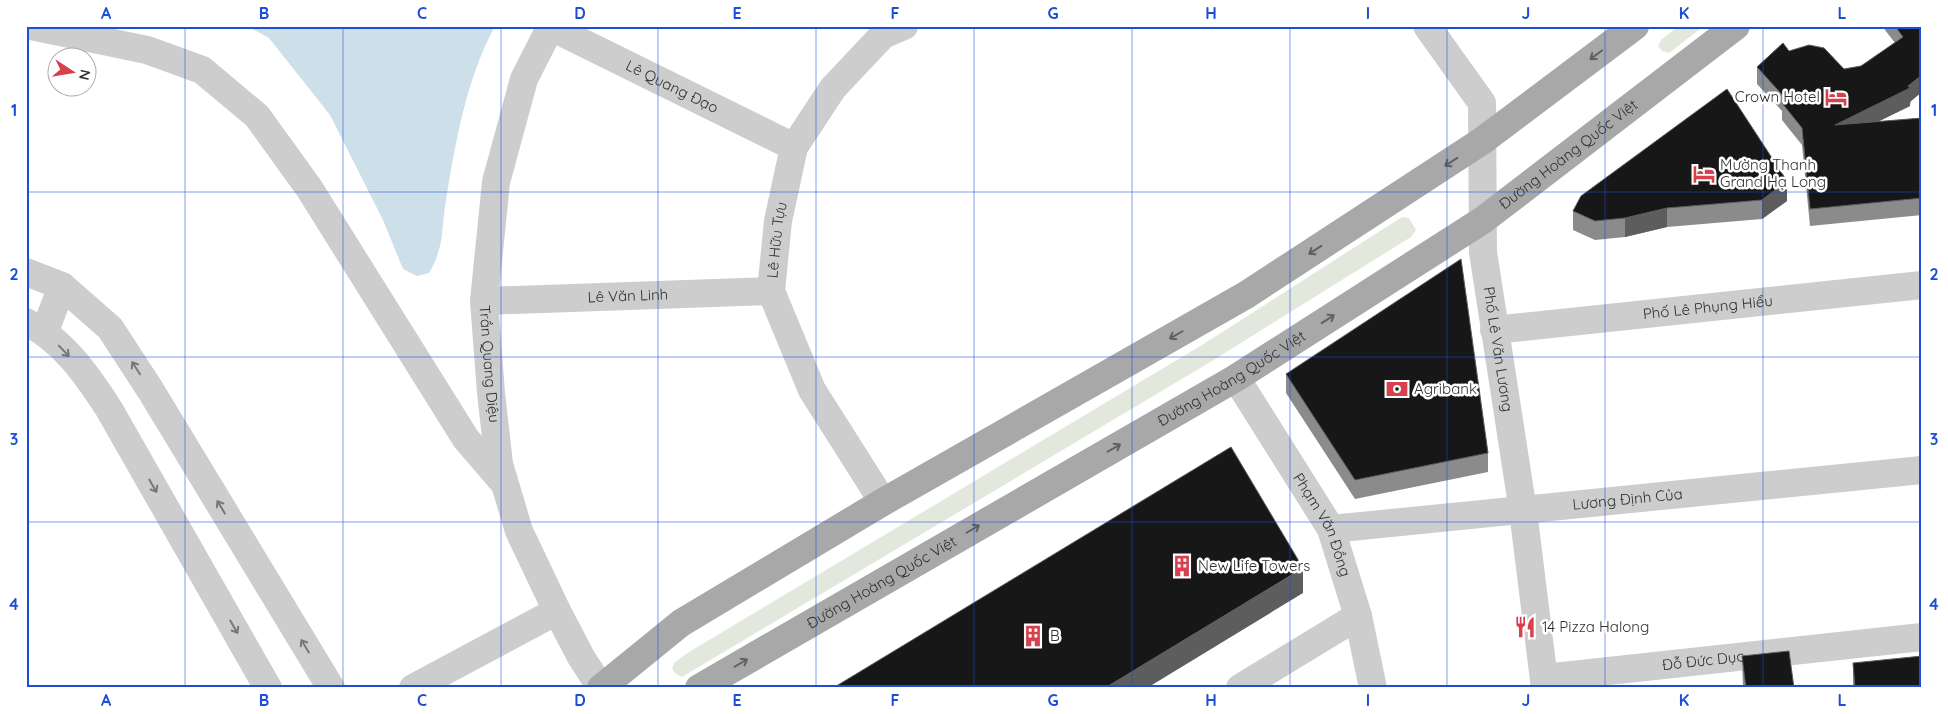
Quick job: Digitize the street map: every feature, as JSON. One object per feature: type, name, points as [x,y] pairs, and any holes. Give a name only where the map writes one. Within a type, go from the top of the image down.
[{"type":"main road","points":[[601,688],[681,623],[883,502],[1246,295],[1482,141],[1635,26]]},
{"type":"main road","name":"Đường Hoàng Quốc Việt","points":[[699,688],[1236,378],[1483,220],[1736,26]]},
{"type":"street","points":[[31,26],[147,50],[202,70],[257,116],[309,188],[466,439],[505,484]]},
{"type":"street","name":"Phố Lê Văn Lương","points":[[1427,26],[1482,103],[1483,252],[1523,511],[1544,683]]},
{"type":"street","name":"Trần Quang Diệu","points":[[551,27],[524,79],[496,182],[484,301],[498,456],[519,531],[557,611],[601,688]]},
{"type":"street","name":"Lê Quang Đạo","points":[[551,27],[794,147]]},
{"type":"street","name":"Lê Hữu Tựu","points":[[883,502],[812,390],[771,291],[778,220],[794,147],[833,88],[888,29]]},
{"type":"street","points":[[26,272],[62,286],[110,328],[151,391],[331,688]]},
{"type":"street","name":"Phố Lê Phụng Hiểu","points":[[1494,330],[1922,284]]},
{"type":"street","points":[[62,286],[36,327],[87,374],[109,409],[268,688]]},
{"type":"street","name":"Lê Văn Linh","points":[[484,301],[771,291]]},
{"type":"street","name":"Phạm Văn Đồng","points":[[1236,378],[1331,529],[1358,616],[1373,688]]},
{"type":"street","name":"Lương Định Của","points":[[1331,529],[1922,470]]},
{"type":"street","points":[[413,688],[557,611]]},
{"type":"street","points":[[1240,688],[1358,616]]},
{"type":"street","name":"Đỗ Đức Dục","points":[[1544,683],[1922,637]]},
{"type":"shaded area","points":[[1678,26],[1704,26],[1669,53],[1662,51],[1658,46],[1661,40]]},
{"type":"shaded area","points":[[1402,217],[1409,218],[1416,230],[1411,237],[1212,361],[682,677],[672,669],[675,662],[689,652],[1202,345]]},
{"type":"water","points":[[247,26],[495,26],[469,89],[463,111],[444,210],[442,237],[438,254],[429,273],[417,276],[403,269],[383,220],[330,115],[269,38]]},
{"type":"building","points":[[1895,26],[1922,26],[1922,75],[1908,86],[1910,88],[1835,125],[1922,118],[1922,198],[1810,209],[1802,128],[1782,103],[1786,99],[1757,67],[1783,43],[1789,51],[1809,45],[1824,48],[1844,69],[1861,66],[1903,37]]},
{"type":"building","name":"Mường Thanh Grand Hạ Long","points":[[1727,89],[1787,181],[1762,200],[1667,208],[1625,218],[1595,221],[1573,211],[1581,196]]},
{"type":"building","name":"Agribank","points":[[1461,259],[1488,453],[1355,480],[1286,374]]},
{"type":"building","name":"New Life Towers","points":[[1231,447],[1303,568],[1105,688],[833,688]]},
{"type":"building","points":[[1789,651],[1794,688],[1746,688],[1742,656]]},
{"type":"building","points":[[1922,656],[1922,688],[1855,688],[1853,663]]},
{"type":"place","name":"Crown Hotel","points":[[1836,97]]},
{"type":"place","name":"Mường Thanh Grand Hạ Long","points":[[1704,174]]},
{"type":"place","name":"Agribank","points":[[1397,389]]},
{"type":"place","name":"New Life Towers","points":[[1182,566]]},
{"type":"place","name":"14 Pizza Halong","points":[[1525,627]]},
{"type":"place","name":"B","points":[[1033,636]]}]
